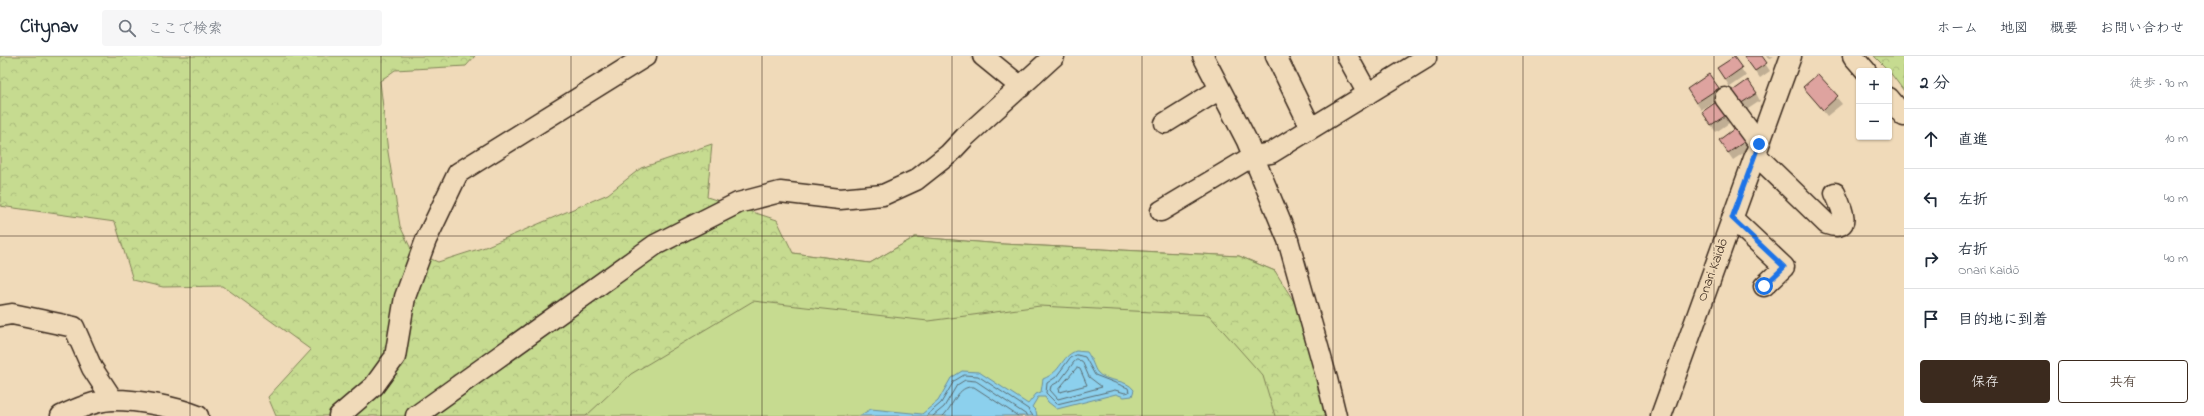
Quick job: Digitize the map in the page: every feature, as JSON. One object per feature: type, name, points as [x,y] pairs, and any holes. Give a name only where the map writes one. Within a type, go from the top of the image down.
[{"type":"street","points":[[339,416],[374,386],[395,358],[404,296],[426,240],[458,173],[646,56]]},
{"type":"street","points":[[983,56],[1021,87]]},
{"type":"street","points":[[416,416],[655,245],[738,203],[780,192],[840,199],[883,195],[916,180],[949,154],[965,137],[1054,56]]},
{"type":"street","points":[[1276,56],[1311,128]]},
{"type":"street","points":[[1347,56],[1368,94]]},
{"type":"street","points":[[1161,211],[1253,156],[1271,153],[1426,58],[1425,56]]},
{"type":"street","name":"Onari Kaidō","points":[[1661,416],[1791,56]]},
{"type":"street","points":[[1853,56],[1863,68]]},
{"type":"street","points":[[1209,58],[1220,89],[1253,156],[1288,240],[1336,416]]},
{"type":"street","points":[[1165,123],[1220,89]]},
{"type":"street","points":[[1725,98],[1757,149],[1827,224],[1833,226],[1839,225],[1844,221],[1845,215],[1835,193]]},
{"type":"street","points":[[1892,102],[1904,116]]},
{"type":"street","points":[[1732,218],[1784,267],[1764,286]]},
{"type":"street","points":[[0,316],[12,314],[74,327],[92,368],[113,400]]},
{"type":"street","points":[[61,416],[79,408],[113,400],[182,410],[198,416]]},
{"type":"green space","points":[[0,56],[475,56],[466,66],[395,70],[380,81],[388,152],[400,226],[412,251],[438,262],[485,247],[608,194],[641,168],[712,144],[707,197],[777,220],[793,253],[870,263],[915,237],[1003,244],[1239,256],[1275,271],[1304,318],[1327,416],[1275,416],[1263,376],[1209,315],[1040,306],[928,321],[753,301],[631,374],[586,416],[276,416],[268,397],[311,350],[223,286],[163,287],[133,280],[115,222],[0,206]]},
{"type":"green space","points":[[1874,56],[1904,56],[1904,91],[1892,75],[1892,68],[1886,68]]},
{"type":"green space","points":[[915,237],[1003,244],[1239,256],[1275,271],[1327,416],[569,416],[793,253],[870,263]]},
{"type":"water","points":[[1076,351],[1087,352],[1097,372],[1105,378],[1130,386],[1134,390],[1132,396],[1124,397],[1116,394],[1057,409],[1048,402],[1045,397],[1038,397],[1032,407],[1036,411],[1037,416],[859,416],[871,409],[922,414],[938,401],[951,378],[962,371],[979,372],[1028,404],[1036,394],[1041,392],[1043,379],[1050,376],[1067,357]]},
{"type":"building","points":[[1744,56],[1762,56],[1767,63],[1755,71]]},
{"type":"building","points":[[1734,57],[1742,68],[1725,80],[1717,68]]},
{"type":"building","points":[[1709,74],[1719,88],[1696,103],[1687,89]]},
{"type":"building","points":[[1818,74],[1838,96],[1823,110],[1803,87]]},
{"type":"building","points":[[1748,80],[1757,93],[1740,104],[1731,92]]},
{"type":"building","points":[[1719,100],[1728,114],[1711,125],[1702,112]]},
{"type":"building","points":[[1738,126],[1747,140],[1728,153],[1719,140]]},
{"type":"route","points":[[1759,144],[1732,218],[1784,267],[1764,286]]}]
